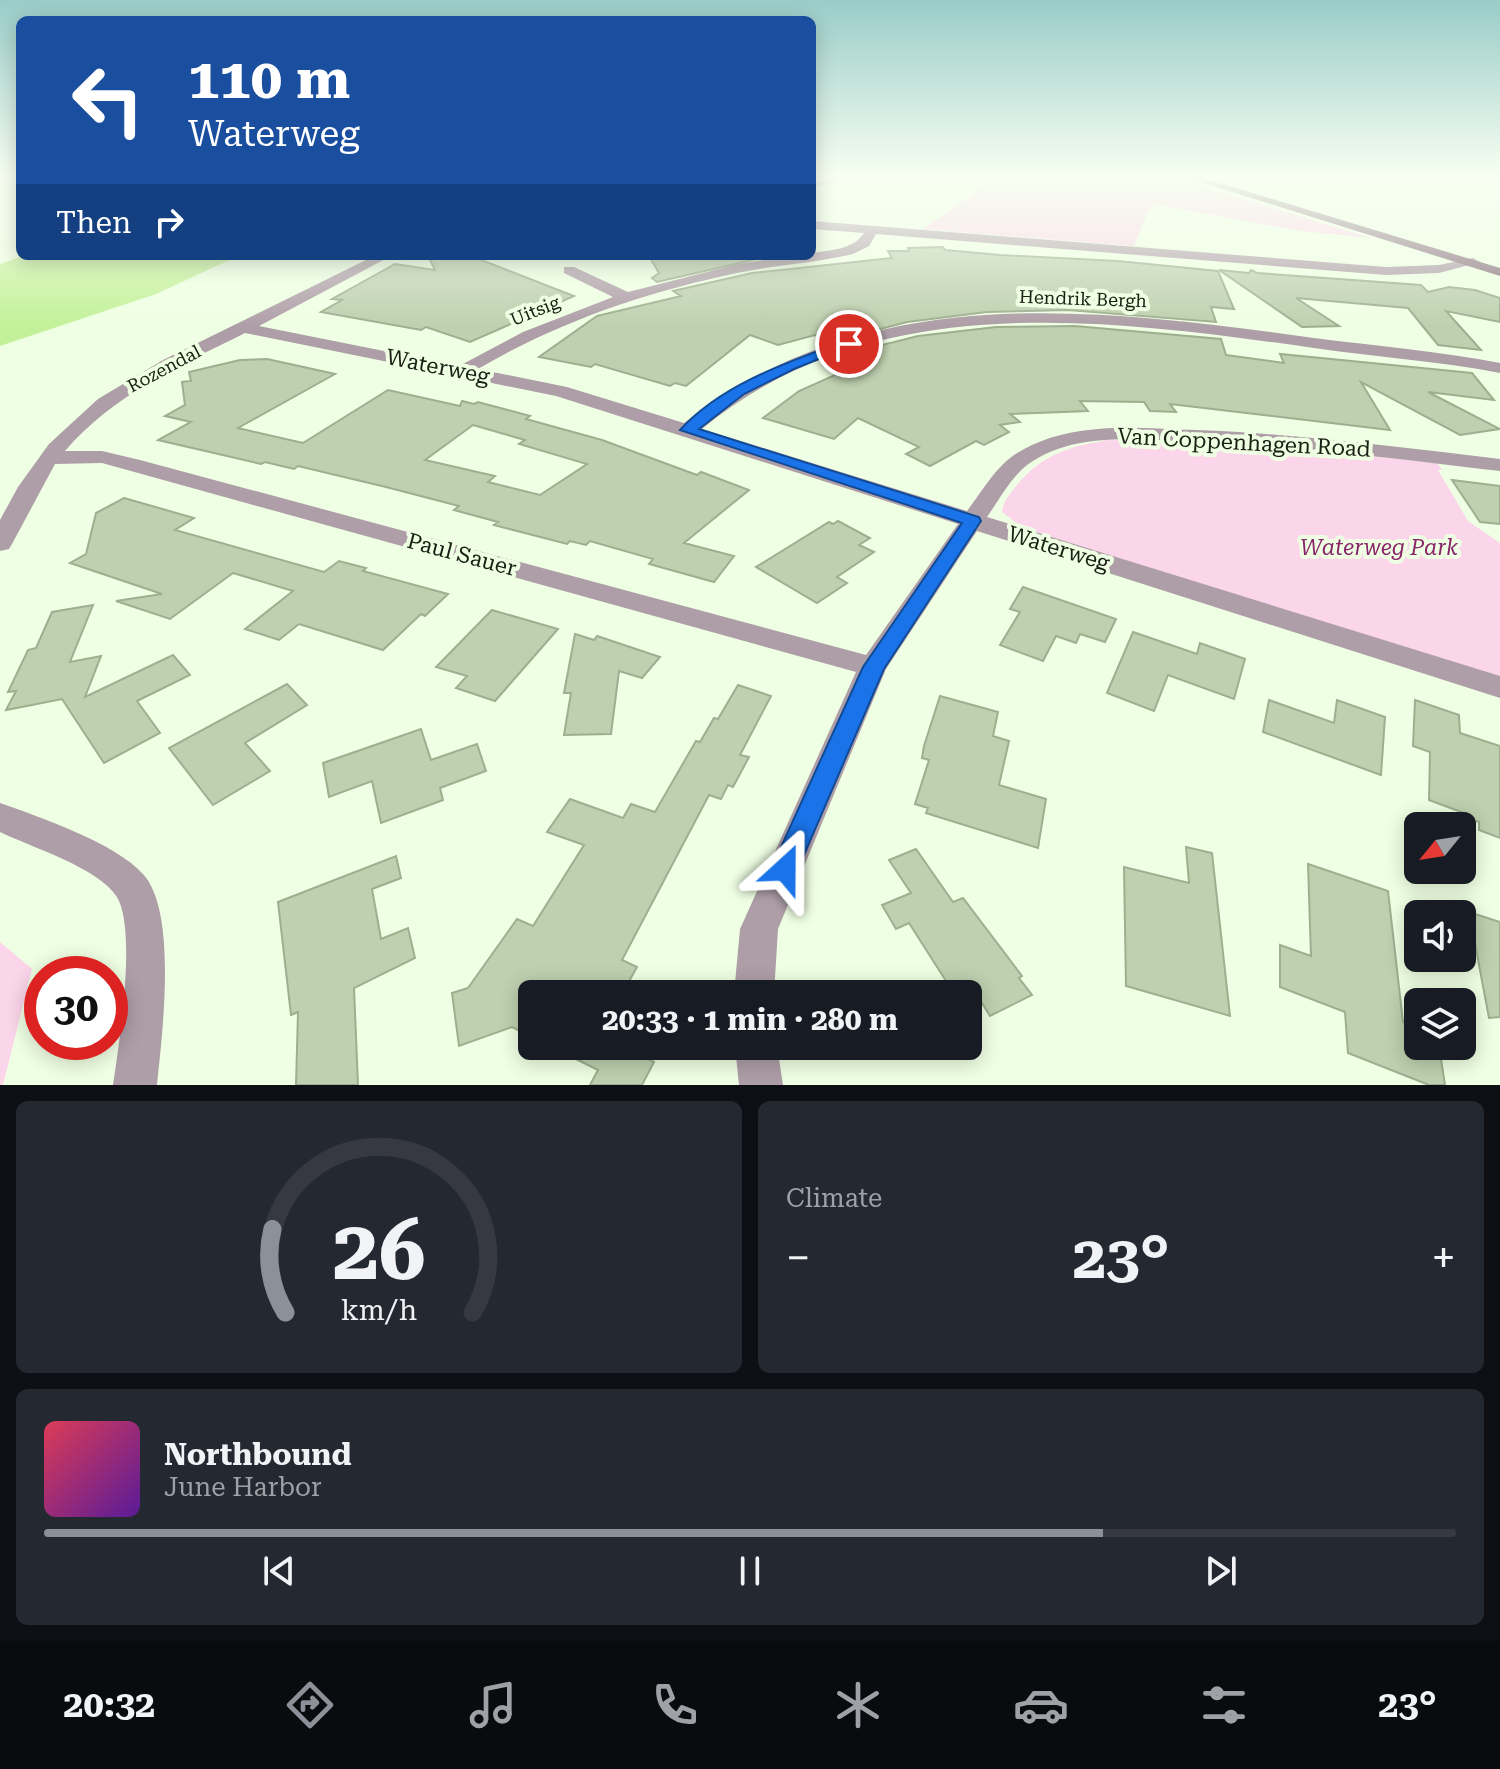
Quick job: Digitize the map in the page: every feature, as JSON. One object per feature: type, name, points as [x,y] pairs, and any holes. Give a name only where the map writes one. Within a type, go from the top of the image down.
[{"type":"street","points":[[820,226],[1386,271],[1439,269],[1473,262]]},
{"type":"street","points":[[1352,226],[1500,272]]},
{"type":"street","name":"Uitsig","points":[[816,256],[848,251],[864,243],[872,230]]},
{"type":"street","name":"Rozendal","points":[[0,544],[28,486],[48,458],[86,418],[129,386],[376,260]]},
{"type":"street","name":"Uitsig","points":[[464,370],[505,345],[626,297],[740,268],[791,260]]},
{"type":"street","name":"Uitsig","points":[[569,270],[626,297]]},
{"type":"street","name":"Hendrik Bergh","points":[[688,430],[739,391],[828,351],[925,327],[1021,316],[1069,315],[1159,322],[1500,368]]},
{"type":"street","name":"Waterweg","points":[[244,328],[560,391],[1500,687]]},
{"type":"street","name":"Van Coppenhagen Road","points":[[755,980],[759,929],[873,667],[972,521],[1012,468],[1026,456],[1062,441],[1119,433],[1280,439],[1500,465]]},
{"type":"street","name":"Paul Sauer","points":[[48,458],[102,457],[133,464],[873,667]]},
{"type":"street","points":[[0,817],[105,863],[132,887],[146,929],[135,1085]]},
{"type":"street","points":[[758,1060],[761,1085]]},
{"type":"green space","points":[[928,226],[1142,226],[1134,246],[923,229]]},
{"type":"green space","points":[[1271,226],[1331,226],[1371,238]]},
{"type":"green space","name":"Waterweg Park","points":[[1108,440],[1260,445],[1437,463],[1442,470],[1438,470],[1468,521],[1500,543],[1500,678],[1023,528],[1002,512],[1009,495],[1027,474],[1047,459],[1082,445]]},
{"type":"green space","points":[[0,942],[24,962],[24,1001],[3,1085],[0,1085]]},
{"type":"shaded area","points":[[16,258],[229,260],[156,294],[0,346],[0,264]]},
{"type":"building","points":[[943,247],[945,250],[1000,255],[1118,261],[1218,271],[1234,309],[1211,307],[1216,322],[1068,310],[987,312],[907,322],[827,343],[815,335],[778,345],[750,335],[686,386],[675,383],[670,386],[595,364],[591,367],[539,357],[597,316],[681,296],[673,291],[752,273],[892,258],[888,251]]},
{"type":"building","points":[[430,260],[481,260],[574,296],[470,342],[426,327],[421,330],[321,312],[342,300],[332,299],[395,264],[435,270]]},
{"type":"building","points":[[651,260],[753,260],[657,282],[652,278],[659,273]]},
{"type":"building","points":[[1219,270],[1421,285],[1428,292],[1449,287],[1475,290],[1500,298],[1500,322],[1446,311],[1481,350],[1438,345],[1408,308],[1296,298],[1339,326],[1302,327]]},
{"type":"building","points":[[1075,326],[1221,339],[1226,355],[1284,363],[1280,354],[1472,373],[1494,400],[1428,392],[1500,429],[1460,435],[1361,382],[1390,430],[1170,404],[1176,412],[1150,411],[1144,402],[1080,401],[1088,411],[1010,414],[1020,422],[1000,425],[1009,432],[984,445],[976,441],[930,466],[906,454],[919,447],[858,418],[834,439],[763,418],[799,391],[862,363],[846,354],[918,336],[996,327]]},
{"type":"building","points":[[267,359],[335,374],[238,428],[303,443],[388,390],[460,406],[462,401],[478,402],[530,416],[526,419],[602,440],[697,475],[701,472],[749,490],[684,543],[734,556],[714,582],[649,564],[653,559],[590,541],[586,545],[570,541],[567,544],[494,525],[498,522],[454,510],[459,506],[386,487],[298,466],[294,469],[265,462],[261,464],[158,440],[191,422],[165,416],[185,405],[182,382],[191,381],[189,372],[240,360]],"holes":[[[473,425],[525,440],[519,444],[587,464],[540,495],[488,482],[495,476],[425,460]]]},
{"type":"building","points":[[1452,480],[1500,486],[1500,524],[1480,522]]},
{"type":"building","points":[[124,498],[194,518],[175,530],[324,572],[339,561],[366,568],[363,571],[448,594],[425,616],[421,614],[383,650],[299,624],[279,640],[245,629],[293,591],[233,573],[170,619],[116,601],[162,594],[70,563],[86,554],[96,513]]},
{"type":"building","points":[[838,521],[870,538],[859,545],[874,552],[837,577],[847,583],[817,603],[756,567],[829,522],[833,524]]},
{"type":"building","points":[[1023,587],[1116,619],[1105,642],[1080,634],[1076,643],[1056,636],[1043,661],[1000,645],[1020,612],[1010,609]]},
{"type":"building","points":[[93,605],[70,662],[101,656],[85,697],[173,655],[190,675],[137,701],[160,733],[104,763],[62,699],[6,710],[16,691],[8,692],[28,650],[36,648],[52,612]]},
{"type":"building","points":[[492,610],[558,629],[495,701],[456,688],[467,676],[436,667]]},
{"type":"building","points":[[1133,632],[1197,654],[1200,643],[1245,659],[1234,699],[1168,675],[1154,711],[1107,693]]},
{"type":"building","points":[[575,634],[594,640],[597,636],[660,657],[642,678],[619,671],[611,734],[564,735],[571,693],[564,693]]},
{"type":"building","points":[[287,684],[307,705],[245,743],[270,771],[213,805],[169,748]]},
{"type":"building","points":[[738,685],[771,696],[740,755],[749,757],[733,787],[728,785],[721,799],[709,795],[622,960],[637,967],[630,980],[518,980],[518,1030],[512,1027],[459,1046],[452,993],[468,988],[517,919],[533,926],[584,845],[547,832],[570,799],[623,818],[631,804],[655,812],[696,741],[700,742],[714,718],[718,719]]},
{"type":"building","points":[[940,696],[998,712],[993,736],[1009,741],[999,785],[1046,799],[1038,848],[926,813],[928,808],[915,804],[929,760],[922,758],[924,746]]},
{"type":"building","points":[[1269,700],[1334,723],[1337,700],[1385,717],[1381,775],[1263,732]]},
{"type":"building","points":[[1415,700],[1459,715],[1460,733],[1500,746],[1500,838],[1479,830],[1476,812],[1461,812],[1429,800],[1430,752],[1413,746]]},
{"type":"building","points":[[421,729],[431,760],[477,744],[486,771],[440,788],[443,800],[381,823],[372,781],[329,797],[323,763]]},
{"type":"building","points":[[1186,847],[1212,853],[1230,1016],[1126,986],[1124,867],[1189,883]]},
{"type":"building","points":[[916,849],[953,902],[963,898],[1022,976],[1019,978],[1032,995],[990,1016],[982,1003],[982,980],[945,980],[909,923],[896,929],[882,905],[911,893],[889,860]]},
{"type":"building","points":[[396,856],[401,878],[372,889],[381,939],[408,928],[415,958],[354,988],[358,1085],[296,1085],[298,1012],[291,1015],[278,902]]},
{"type":"building","points":[[1308,864],[1388,891],[1404,1022],[1404,1060],[1441,1060],[1445,1085],[1429,1085],[1348,1053],[1345,1012],[1280,987],[1280,945],[1311,956]]},
{"type":"building","points":[[1476,914],[1500,922],[1500,1017],[1489,1018],[1476,949]]},
{"type":"building","points":[[578,1060],[654,1062],[642,1085],[590,1085],[598,1070]]},
{"type":"route","points":[[785,869],[873,667],[972,521],[688,430],[739,391],[790,366],[849,344]]}]
